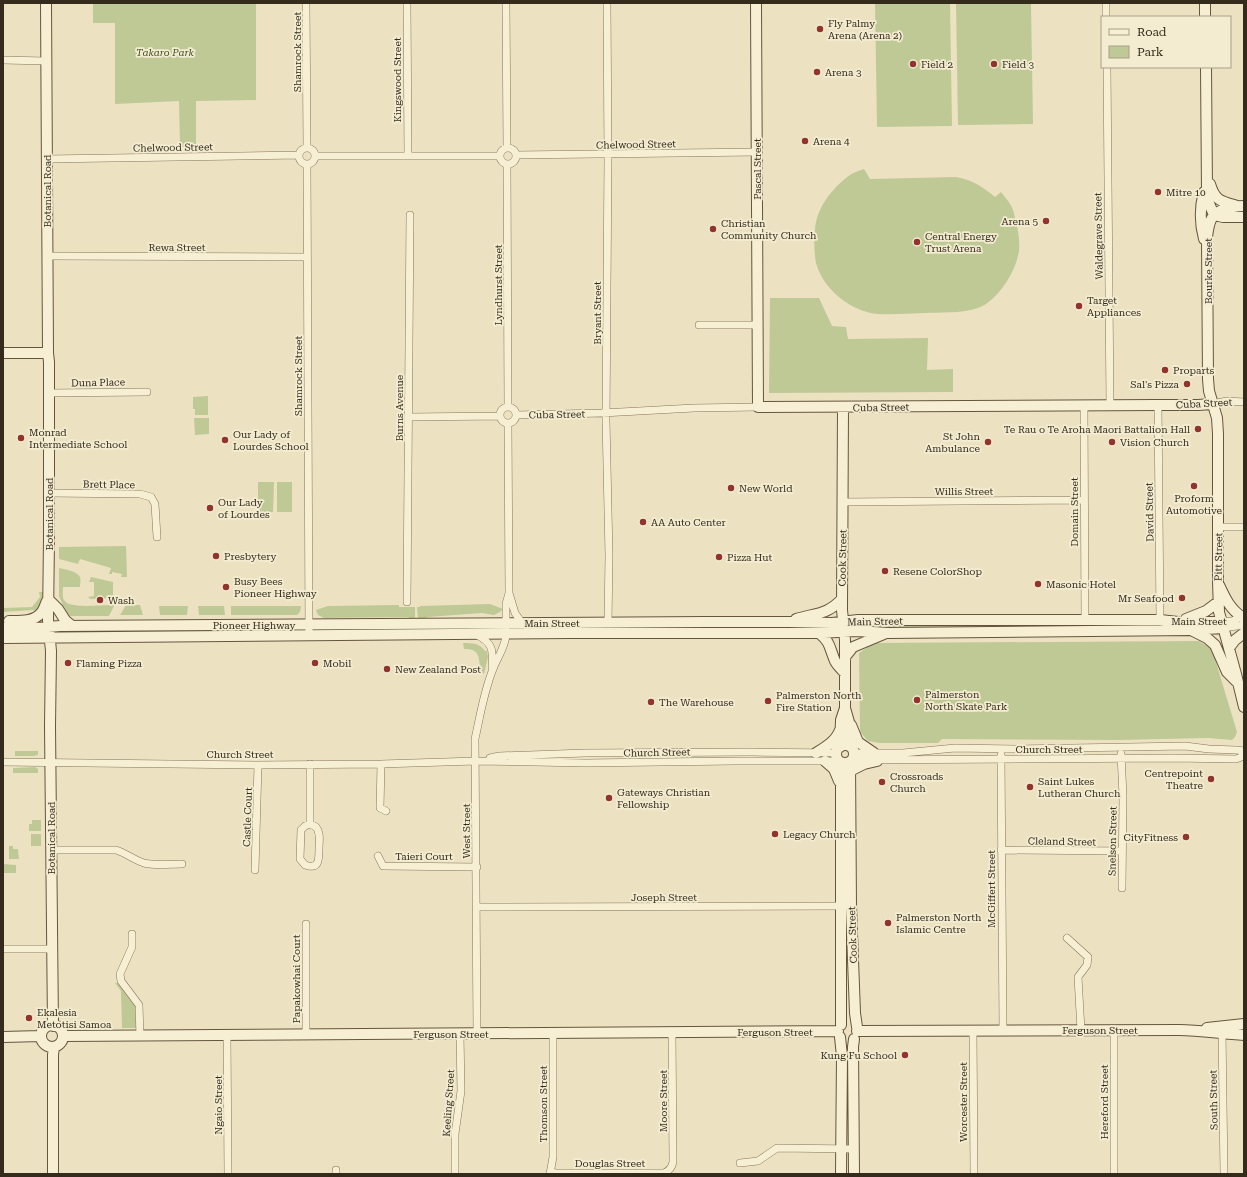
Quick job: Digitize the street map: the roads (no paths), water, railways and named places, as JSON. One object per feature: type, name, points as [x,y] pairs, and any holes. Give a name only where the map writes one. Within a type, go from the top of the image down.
[{"type":"main road","name":"Botanical Road","points":[[46,3],[49,362],[48,599],[51,651],[51,949],[53,1026]]},
{"type":"main road","name":"Pascal Street","points":[[756,3],[758,408]]},
{"type":"main road","points":[[1205,3],[1205,16]]},
{"type":"main road","points":[[1206,68],[1208,201],[1214,215]]},
{"type":"main road","points":[[1207,179],[1215,198],[1221,202],[1240,206]]},
{"type":"main road","points":[[1207,179],[1201,201],[1202,230],[1208,248]]},
{"type":"main road","points":[[1214,215],[1223,209],[1240,206]]},
{"type":"main road","points":[[1214,215],[1223,217],[1244,217]]},
{"type":"main road","name":"Bourke Street","points":[[1212,404],[1208,379],[1208,227],[1214,215]]},
{"type":"main road","points":[[3,353],[48,353]]},
{"type":"main road","name":"Cuba Street","points":[[758,408],[1212,404]]},
{"type":"main road","name":"Pitt Street","points":[[1212,404],[1217,418],[1218,434],[1219,615],[1244,707]]},
{"type":"main road","name":"Cook Street","points":[[843,408],[842,598],[845,632],[845,708],[849,722],[846,757],[841,788],[846,807]]},
{"type":"main road","points":[[1218,582],[1228,604],[1243,619]]},
{"type":"main road","points":[[789,622],[809,615],[825,612],[835,607],[842,598]]},
{"type":"main road","points":[[3,622],[26,621],[37,616],[40,614],[48,599],[58,609],[65,620],[72,626]]},
{"type":"main road","points":[[1178,622],[1206,611],[1218,602]]},
{"type":"main road","name":"Main Street","points":[[506,623],[832,623],[858,620],[1160,620],[1222,625]]},
{"type":"main road","points":[[506,623],[514,629],[554,630],[570,633]]},
{"type":"main road","name":"Pioneer Highway","points":[[397,629],[446,624],[506,623]]},
{"type":"main road","points":[[446,624],[460,627],[496,628],[506,634]]},
{"type":"main road","name":"Main Street","points":[[506,634],[819,633],[857,631],[888,633],[1190,630],[1222,625]]},
{"type":"main road","name":"Pioneer Highway","points":[[3,638],[49,632],[72,626],[309,630]]},
{"type":"main road","name":"Pioneer Highway","points":[[3,628],[49,632],[397,629],[475,634],[506,634]]},
{"type":"main road","points":[[1190,630],[1207,638],[1215,645],[1225,668],[1238,683]]},
{"type":"main road","points":[[819,633],[827,640],[835,662],[845,673]]},
{"type":"main road","points":[[845,658],[853,647],[888,633]]},
{"type":"main road","points":[[1229,648],[1234,640],[1244,633]]},
{"type":"main road","name":"Cook Street","points":[[841,1174],[840,1149],[842,1056],[840,1031],[845,906],[846,757],[841,729],[841,720],[845,708]]},
{"type":"main road","points":[[846,757],[864,764],[875,757],[858,742],[854,730],[849,722]]},
{"type":"main road","points":[[816,753],[828,745],[837,736],[841,729]]},
{"type":"main road","points":[[825,761],[834,769],[841,788]]},
{"type":"main road","name":"Cook Street","points":[[845,906],[856,1033],[853,1047],[854,1174]]},
{"type":"main road","points":[[850,1022],[852,1023],[856,1033],[847,1041],[840,1031],[844,1023],[850,1022]]},
{"type":"main road","name":"Ferguson Street","points":[[1222,1030],[1244,1024]]},
{"type":"main road","points":[[53,1026],[58,1028],[63,1036],[60,1044],[51,1047],[45,1045],[41,1036],[45,1029],[53,1026]]},
{"type":"main road","name":"Ferguson Street","points":[[856,1033],[973,1030],[1222,1030],[1244,1035]]},
{"type":"main road","name":"Ferguson Street","points":[[63,1036],[840,1031]]},
{"type":"main road","points":[[3,1037],[41,1036]]},
{"type":"main road","points":[[54,1047],[54,1174]]},
{"type":"street","name":"Shamrock Street","points":[[306,3],[307,148]]},
{"type":"street","name":"Kingswood Street","points":[[407,3],[408,156]]},
{"type":"street","points":[[506,3],[507,148]]},
{"type":"street","name":"Bryant Street","points":[[607,3],[608,154],[606,413],[609,555],[608,623]]},
{"type":"street","points":[[1106,3],[1106,16]]},
{"type":"street","points":[[3,60],[46,61]]},
{"type":"street","name":"Waldegrave Street","points":[[1107,68],[1110,405]]},
{"type":"street","points":[[307,148],[313,150],[316,156],[311,163],[307,164],[301,161],[299,155],[303,149],[307,148]]},
{"type":"street","points":[[507,148],[511,148],[515,151],[516,155],[515,160],[512,163],[507,164],[501,160],[500,156],[500,152],[507,148]]},
{"type":"street","name":"Chelwood Street","points":[[516,155],[757,152]]},
{"type":"street","name":"Chelwood Street","points":[[47,158],[299,155]]},
{"type":"street","points":[[316,156],[500,156]]},
{"type":"street","name":"Shamrock Street","points":[[307,164],[309,630]]},
{"type":"street","name":"Lyndhurst Street","points":[[507,164],[508,407]]},
{"type":"street","name":"Burns Avenue","points":[[407,602],[410,215]]},
{"type":"street","name":"Rewa Street","points":[[47,256],[307,257]]},
{"type":"street","points":[[700,325],[758,325]]},
{"type":"street","name":"Duna Place","points":[[49,393],[147,392]]},
{"type":"street","name":"Cuba Street","points":[[1212,404],[1244,402]]},
{"type":"street","name":"Domain Street","points":[[1084,405],[1085,620]]},
{"type":"street","name":"David Street","points":[[1158,405],[1160,620]]},
{"type":"street","points":[[508,407],[514,409],[517,415],[513,423],[508,424],[502,421],[500,416],[504,408],[508,407]]},
{"type":"street","name":"Cuba Street","points":[[517,415],[606,413],[694,408],[758,408]]},
{"type":"street","points":[[409,417],[500,416]]},
{"type":"street","points":[[506,623],[506,604],[509,593],[508,424]]},
{"type":"street","name":"Brett Place","points":[[49,493],[140,494],[151,497],[155,504],[157,537]]},
{"type":"street","name":"Willis Street","points":[[843,502],[1084,500]]},
{"type":"street","points":[[1218,527],[1244,527]]},
{"type":"street","points":[[509,593],[515,613],[522,623]]},
{"type":"street","name":"Main Street","points":[[1222,625],[1243,619]]},
{"type":"street","points":[[475,634],[486,640],[491,647],[493,655],[492,669]]},
{"type":"street","name":"West Street","points":[[477,1034],[475,739],[481,708],[492,669],[504,644],[506,634]]},
{"type":"street","name":"Church Street","points":[[875,757],[955,748],[1185,746],[1244,751]]},
{"type":"street","name":"Snelson Street","points":[[1121,747],[1123,796],[1122,888]]},
{"type":"street","name":"McGiffert Street","points":[[1001,748],[1003,1030]]},
{"type":"street","name":"Church Street","points":[[476,761],[499,756],[585,753],[816,753],[846,757],[1001,759],[1236,758],[1244,756]]},
{"type":"street","name":"Church Street","points":[[3,762],[258,765],[381,764],[476,761],[586,763],[825,761],[846,757]]},
{"type":"street","points":[[310,764],[310,824]]},
{"type":"street","points":[[381,764],[380,808],[386,811]]},
{"type":"street","name":"Castle Court","points":[[255,870],[258,765]]},
{"type":"street","points":[[310,824],[316,827],[319,832],[319,858],[316,865],[312,867],[304,865],[300,859],[301,830],[310,824]]},
{"type":"street","points":[[51,850],[116,850],[124,852],[136,860],[153,865],[182,864]]},
{"type":"street","name":"Cleland Street","points":[[1001,850],[1122,851]]},
{"type":"street","name":"Taieri Court","points":[[378,856],[383,866],[477,867]]},
{"type":"street","name":"Joseph Street","points":[[477,907],[845,906]]},
{"type":"street","name":"Papakowhai Court","points":[[306,924],[306,1035]]},
{"type":"street","points":[[132,934],[132,947],[120,974],[121,981],[139,1005],[140,1036]]},
{"type":"street","points":[[1067,938],[1088,957],[1087,965],[1078,976],[1081,1030]]},
{"type":"street","points":[[3,949],[51,949]]},
{"type":"street","name":"Worcester Street","points":[[973,1030],[974,1174]]},
{"type":"street","name":"Hereford Street","points":[[1114,1030],[1114,1174]]},
{"type":"street","name":"South Street","points":[[1222,1030],[1224,1174]]},
{"type":"street","name":"Moore Street","points":[[670,1170],[673,1162],[672,1032]]},
{"type":"street","name":"Thomson Street","points":[[550,1173],[553,1157],[553,1033]]},
{"type":"street","name":"Keeling Street","points":[[455,1174],[455,1134],[461,1091],[460,1034]]},
{"type":"street","name":"Ngaio Street","points":[[227,1035],[228,1174]]},
{"type":"street","points":[[740,1163],[758,1161],[777,1148],[854,1149]]},
{"type":"street","name":"Douglas Street","points":[[550,1173],[664,1173],[670,1170]]},
{"type":"place","name":"Fly Palmy Arena (Arena 2)","points":[[820,29]]},
{"type":"place","name":"Field 2","points":[[913,64]]},
{"type":"place","name":"Field 3","points":[[994,64]]},
{"type":"place","name":"Arena 3","points":[[817,72]]},
{"type":"place","name":"Arena 4","points":[[805,141]]},
{"type":"place","name":"Mitre 10","points":[[1158,192]]},
{"type":"place","name":"Arena 5","points":[[1046,221]]},
{"type":"place","name":"Christian Community Church","points":[[713,229]]},
{"type":"place","name":"Central Energy Trust Arena","points":[[917,242]]},
{"type":"place","name":"Target Appliances","points":[[1079,306]]},
{"type":"place","name":"Proparts","points":[[1165,370]]},
{"type":"place","name":"Sal's Pizza","points":[[1187,384]]},
{"type":"place","name":"Te Rau o Te Aroha Maori Battalion Hall","points":[[1198,429]]},
{"type":"place","name":"Monrad Intermediate School","points":[[21,438]]},
{"type":"place","name":"Our Lady of Lourdes School","points":[[225,440]]},
{"type":"place","name":"St John Ambulance","points":[[988,442]]},
{"type":"place","name":"Vision Church","points":[[1112,442]]},
{"type":"place","name":"Proform Automotive","points":[[1194,486]]},
{"type":"place","name":"New World","points":[[731,488]]},
{"type":"place","name":"Our Lady of Lourdes","points":[[210,508]]},
{"type":"place","name":"AA Auto Center","points":[[643,522]]},
{"type":"place","name":"Presbytery","points":[[216,556]]},
{"type":"place","name":"Pizza Hut","points":[[719,557]]},
{"type":"place","name":"Resene ColorShop","points":[[885,571]]},
{"type":"place","name":"Masonic Hotel","points":[[1038,584]]},
{"type":"place","name":"Busy Bees Pioneer Highway","points":[[226,587]]},
{"type":"place","name":"Mr Seafood","points":[[1182,598]]},
{"type":"place","name":"Wash","points":[[100,600]]},
{"type":"place","name":"Flaming Pizza","points":[[68,663]]},
{"type":"place","name":"Mobil","points":[[315,663]]},
{"type":"place","name":"New Zealand Post","points":[[387,669]]},
{"type":"place","name":"Palmerston North Skate Park","points":[[917,700]]},
{"type":"place","name":"Palmerston North Fire Station","points":[[768,701]]},
{"type":"place","name":"The Warehouse","points":[[651,702]]},
{"type":"place","name":"Centrepoint Theatre","points":[[1211,779]]},
{"type":"place","name":"Crossroads Church","points":[[882,782]]},
{"type":"place","name":"Saint Lukes Lutheran Church","points":[[1030,787]]},
{"type":"place","name":"Gateways Christian Fellowship","points":[[609,798]]},
{"type":"place","name":"Legacy Church","points":[[775,834]]},
{"type":"place","name":"CityFitness","points":[[1186,837]]},
{"type":"place","name":"Palmerston North Islamic Centre","points":[[888,923]]},
{"type":"place","name":"Ekalesia Metotisi Samoa","points":[[29,1018]]},
{"type":"place","name":"Kung Fu School","points":[[905,1055]]},
{"type":"park label","name":"Takaro Park","points":[[165,52]]}]
